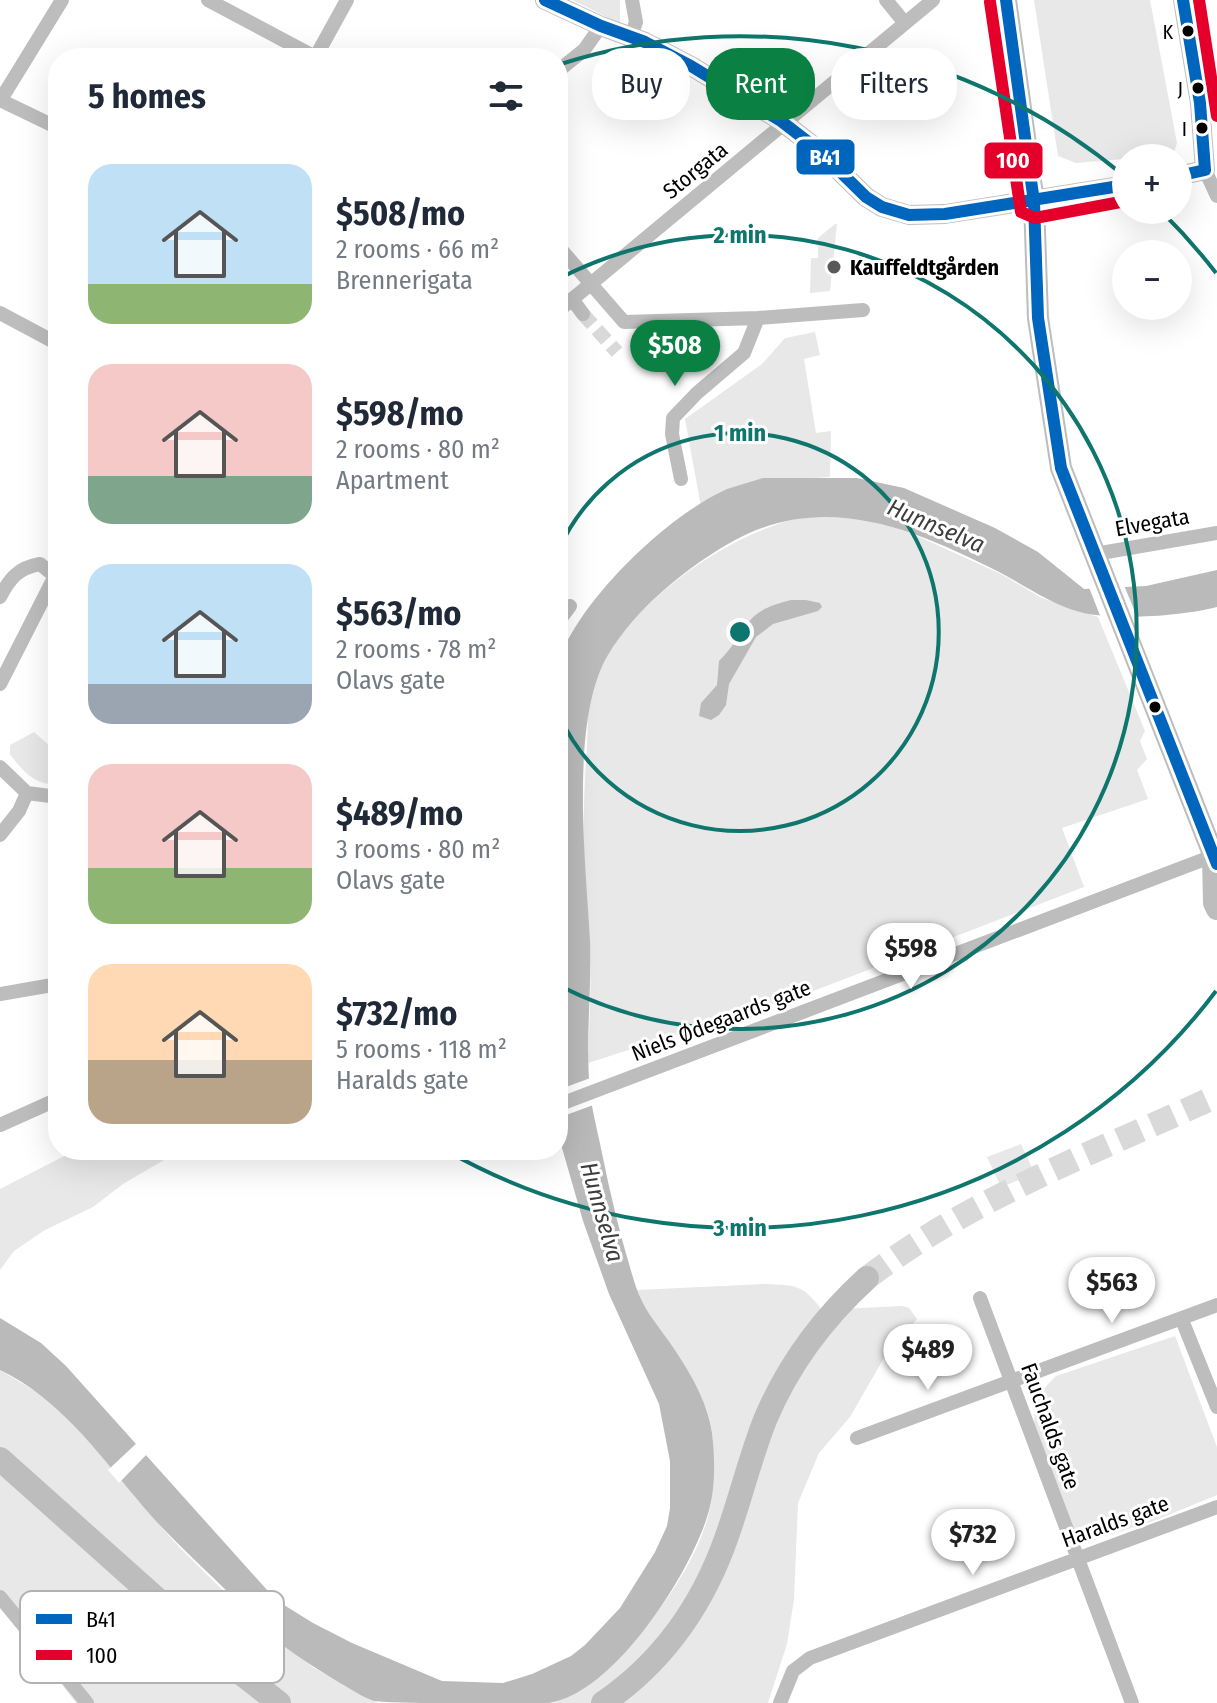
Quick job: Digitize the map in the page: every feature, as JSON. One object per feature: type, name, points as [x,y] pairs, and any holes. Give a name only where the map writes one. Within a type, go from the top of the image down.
[{"type":"highway","points":[[603,1703],[658,1657],[697,1605],[720,1557],[755,1447],[779,1392],[809,1341],[867,1278]]},
{"type":"highway","points":[[0,1459],[148,1591]]},
{"type":"highway","points":[[253,1683],[279,1703]]},
{"type":"main road","points":[[545,0],[631,36],[691,66],[785,124],[816,148],[866,197],[896,212],[923,216],[1034,202],[1112,188]]},
{"type":"main road","points":[[1006,0],[1034,202],[1038,318],[1061,468],[1215,860],[1214,903],[1217,909]]},
{"type":"main road","points":[[1183,0],[1200,103],[1205,170],[1192,173]]},
{"type":"street","points":[[48,123],[0,100],[62,0]]},
{"type":"street","points":[[208,0],[297,48]]},
{"type":"street","points":[[321,48],[347,0]]},
{"type":"street","points":[[631,36],[636,22],[632,0]]},
{"type":"street","points":[[886,0],[904,22]]},
{"type":"street","name":"Storgata","points":[[568,302],[933,0]]},
{"type":"street","points":[[568,63],[584,50],[601,26]]},
{"type":"street","points":[[1205,170],[1217,196]]},
{"type":"street","points":[[568,258],[624,322],[758,318],[863,310]]},
{"type":"street","points":[[572,299],[583,314]]},
{"type":"street","points":[[0,313],[48,339]]},
{"type":"street","points":[[681,479],[672,434],[673,418],[744,353],[758,318]]},
{"type":"street","name":"Elvegata","points":[[1098,562],[1217,533]]},
{"type":"street","points":[[0,597],[12,576],[23,567],[40,564],[48,568]]},
{"type":"street","points":[[0,684],[48,589]]},
{"type":"street","points":[[0,767],[27,793],[48,796]]},
{"type":"street","points":[[0,835],[19,811],[27,793]]},
{"type":"street","name":"Niels Ødegaards gate","points":[[568,1101],[1215,860]]},
{"type":"street","points":[[0,994],[48,986]]},
{"type":"street","points":[[0,1125],[48,1103]]},
{"type":"street","name":"Fauchalds gate","points":[[980,1298],[1132,1703]]},
{"type":"street","points":[[857,1438],[1217,1305]]},
{"type":"street","points":[[1182,1320],[1217,1407]]},
{"type":"street","name":"Haralds gate","points":[[780,1703],[793,1671],[801,1663],[1217,1507]]},
{"type":"street","points":[[0,1597],[20,1621]]},
{"type":"street","points":[[71,1683],[87,1703]]},
{"type":"shaded area","points":[[573,0],[620,0],[620,24]]},
{"type":"shaded area","points":[[1034,0],[1150,0],[1177,144],[1112,144],[1112,160],[1076,163],[1058,156]]},
{"type":"shaded area","points":[[835,224],[830,291],[810,293],[811,258],[818,258],[818,238]]},
{"type":"shaded area","points":[[815,332],[820,355],[804,359],[816,433],[831,431],[830,477],[796,479],[701,507],[685,419],[762,364],[785,338]]},
{"type":"shaded area","points":[[809,516],[864,518],[913,534],[1001,574],[1042,598],[1098,617],[1145,731],[1140,741],[1147,759],[1137,770],[1148,799],[1062,828],[1084,887],[816,990],[588,1063],[591,957],[584,878],[584,792],[589,705],[601,667],[620,637],[646,607],[676,581],[743,539],[777,524]]},
{"type":"shaded area","points":[[34,732],[48,744],[48,784],[30,776],[19,766],[10,754],[10,745]]},
{"type":"shaded area","points":[[1021,1144],[1035,1174],[1001,1187],[987,1157]]},
{"type":"shaded area","points":[[57,1160],[164,1160],[123,1184],[93,1207],[45,1230],[14,1251],[0,1270],[0,1189]]},
{"type":"shaded area","points":[[766,1284],[798,1288],[822,1310],[902,1306],[909,1308],[917,1319],[885,1356],[850,1417],[819,1453],[798,1503],[794,1599],[787,1644],[768,1703],[553,1703],[586,1686],[646,1626],[682,1575],[707,1522],[712,1496],[713,1443],[708,1413],[688,1373],[646,1311],[637,1290]]},
{"type":"shaded area","points":[[1175,1336],[1217,1447],[1217,1495],[1156,1520],[1094,1540],[1075,1534],[1034,1427],[1041,1393],[1056,1376]]},
{"type":"shaded area","points":[[0,1370],[48,1399],[97,1449],[180,1548],[224,1591],[20,1591],[20,1631],[0,1605]]},
{"type":"shaded area","points":[[284,1645],[314,1668],[378,1703],[76,1703],[60,1683],[284,1683]]},
{"type":"water","name":"Hunnselva","points":[[763,478],[857,478],[904,488],[995,528],[1038,552],[1084,589],[1146,586],[1217,570],[1217,607],[1148,616],[1080,612],[1049,600],[1001,573],[934,542],[866,521],[832,517],[798,519],[763,528],[728,544],[661,592],[619,638],[596,683],[584,754],[584,834],[590,940],[590,1091],[613,1204],[636,1287],[646,1308],[691,1376],[708,1415],[714,1461],[710,1508],[684,1569],[646,1628],[599,1678],[574,1695],[549,1703],[374,1701],[284,1646],[284,1605],[352,1643],[442,1681],[503,1683],[571,1656],[585,1645],[620,1608],[655,1552],[667,1526],[670,1461],[659,1404],[609,1294],[565,1160],[568,1160],[568,641],[585,613],[628,562],[679,518],[727,489]]},
{"type":"water","points":[[791,600],[820,603],[822,607],[818,611],[773,624],[756,637],[729,684],[726,705],[719,715],[711,720],[699,716],[701,703],[717,685],[719,661],[748,623],[763,610]]},
{"type":"water","points":[[0,1318],[41,1343],[66,1366],[268,1591],[227,1591],[159,1524],[75,1426],[40,1395],[0,1370]]},
{"type":"pier","points":[[1123,583],[1138,619],[1101,618],[1088,585]]},
{"type":"pier","points":[[593,1077],[596,1104],[568,1114],[568,1086]]},
{"type":"pier","points":[[140,1440],[150,1451],[119,1483],[108,1470]]},
{"type":"tunnel","points":[[583,314],[617,352]]},
{"type":"tunnel","points":[[867,1278],[907,1249],[992,1200],[1217,1096]]},
{"type":"transit line","name":"B41","points":[[545,0],[645,42],[781,121],[816,148],[866,197],[882,207],[909,215],[945,214],[1112,187]]},
{"type":"transit line","name":"B41","points":[[1006,0],[1034,202],[1038,318],[1061,468],[1217,864]]},
{"type":"transit line","name":"B41","points":[[1183,0],[1200,103],[1205,170],[1192,173]]},
{"type":"transit line","name":"100","points":[[1199,0],[1217,116]]},
{"type":"transit line","name":"100","points":[[990,2],[1021,212],[1035,218],[1112,204]]},
{"type":"place","name":"K","points":[[1188,31]]},
{"type":"place","name":"J","points":[[1198,88]]},
{"type":"place","name":"I","points":[[1202,128]]},
{"type":"place","name":"Kauffeldtgården","points":[[834,267]]}]
